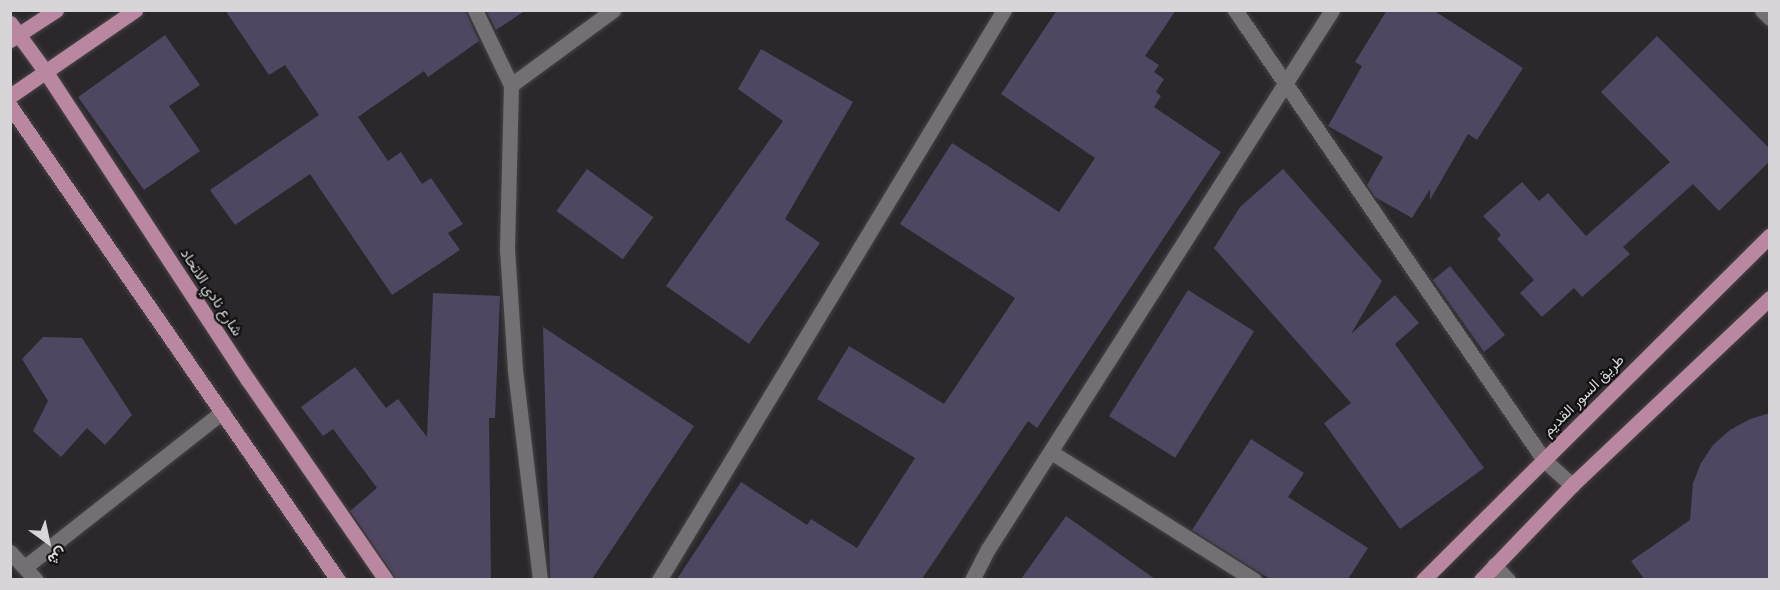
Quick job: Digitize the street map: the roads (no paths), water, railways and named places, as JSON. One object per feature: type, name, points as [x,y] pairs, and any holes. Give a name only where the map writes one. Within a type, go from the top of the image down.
[{"type":"main road","points":[[13,33],[56,10]]},
{"type":"main road","points":[[10,96],[135,10]]},
{"type":"main road","name":"شارع نادي الاتحاد","points":[[13,33],[45,71],[248,380],[386,579]]},
{"type":"main road","points":[[10,106],[338,579]]},
{"type":"main road","name":"طريق السور القديم","points":[[1423,579],[1770,236]]},
{"type":"main road","points":[[1481,579],[1572,485],[1770,298]]},
{"type":"street","points":[[475,10],[511,85],[507,249],[515,370],[540,579]]},
{"type":"street","points":[[511,85],[613,10]]},
{"type":"street","points":[[659,579],[1004,10]]},
{"type":"street","points":[[1235,10],[1544,460],[1572,485]]},
{"type":"street","points":[[972,579],[988,549],[1287,84],[1332,10]]},
{"type":"street","points":[[1762,10],[1770,18]]},
{"type":"street","points":[[25,567],[222,412]]},
{"type":"street","points":[[1051,452],[1254,579]]},
{"type":"street","points":[[10,552],[36,579]]},
{"type":"street","points":[[1494,566],[1508,579]]}]
